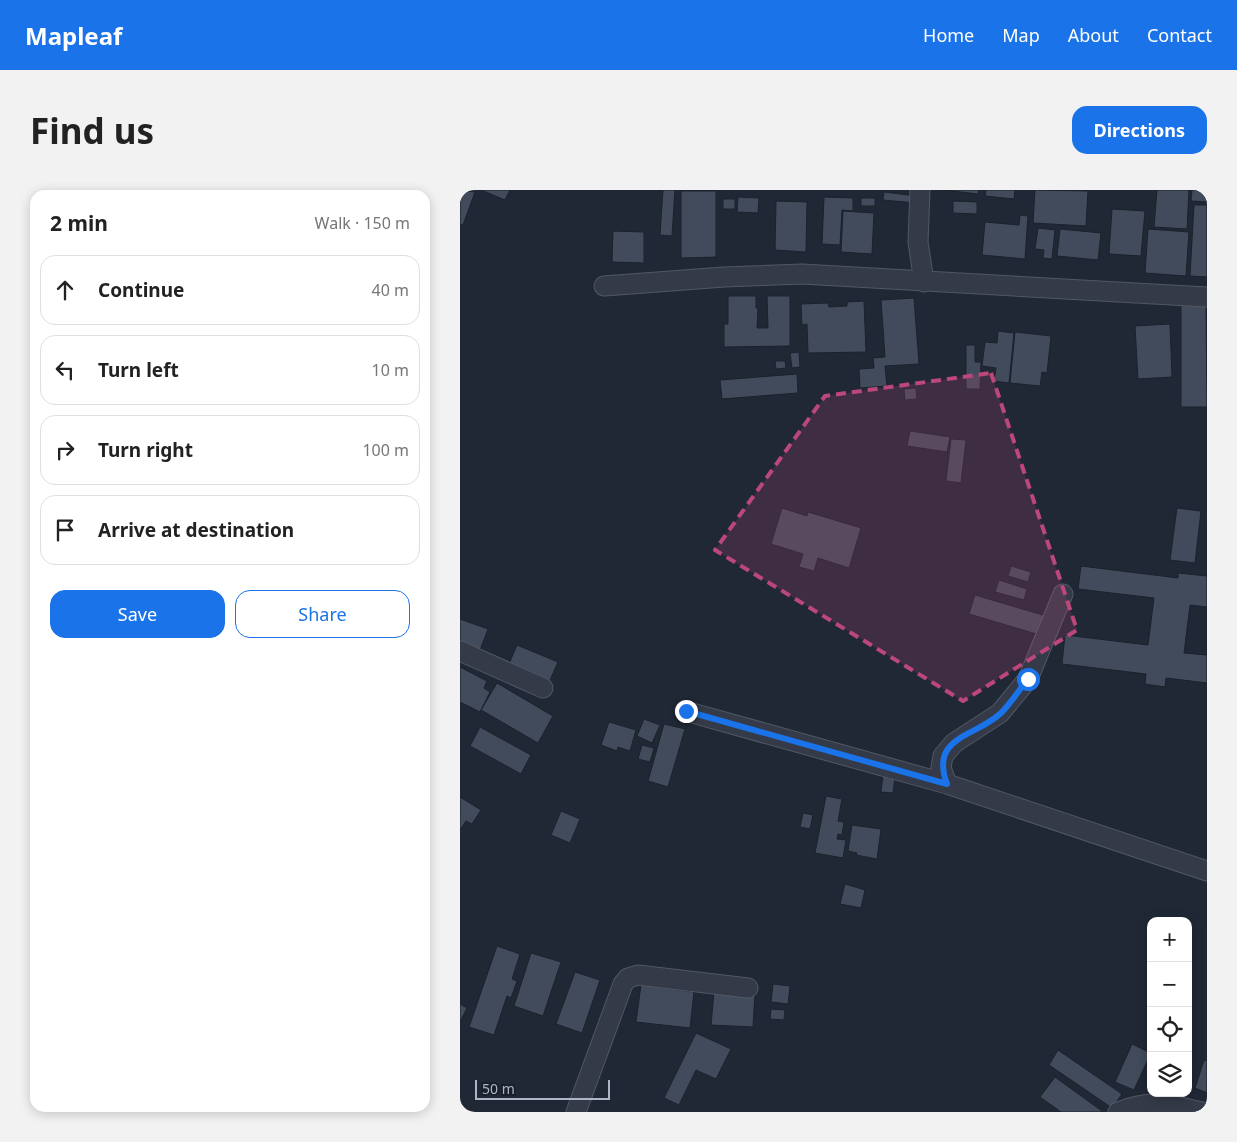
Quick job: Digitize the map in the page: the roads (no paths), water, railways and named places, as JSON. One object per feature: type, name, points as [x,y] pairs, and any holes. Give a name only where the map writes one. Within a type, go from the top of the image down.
[{"type":"street","points":[[920,190],[918,242],[924,282]]},
{"type":"street","points":[[604,286],[724,277],[802,274],[1207,297]]},
{"type":"street","points":[[947,784],[941,768],[943,756],[954,743],[1000,713],[1028,679],[1063,594]]},
{"type":"street","points":[[460,652],[543,688]]},
{"type":"street","points":[[686,711],[947,784],[1207,871]]},
{"type":"street","points":[[576,1112],[623,984],[628,978],[638,975],[748,988]]},
{"type":"street","points":[[1118,1112],[1137,1104],[1158,1104],[1202,1112]]}]
